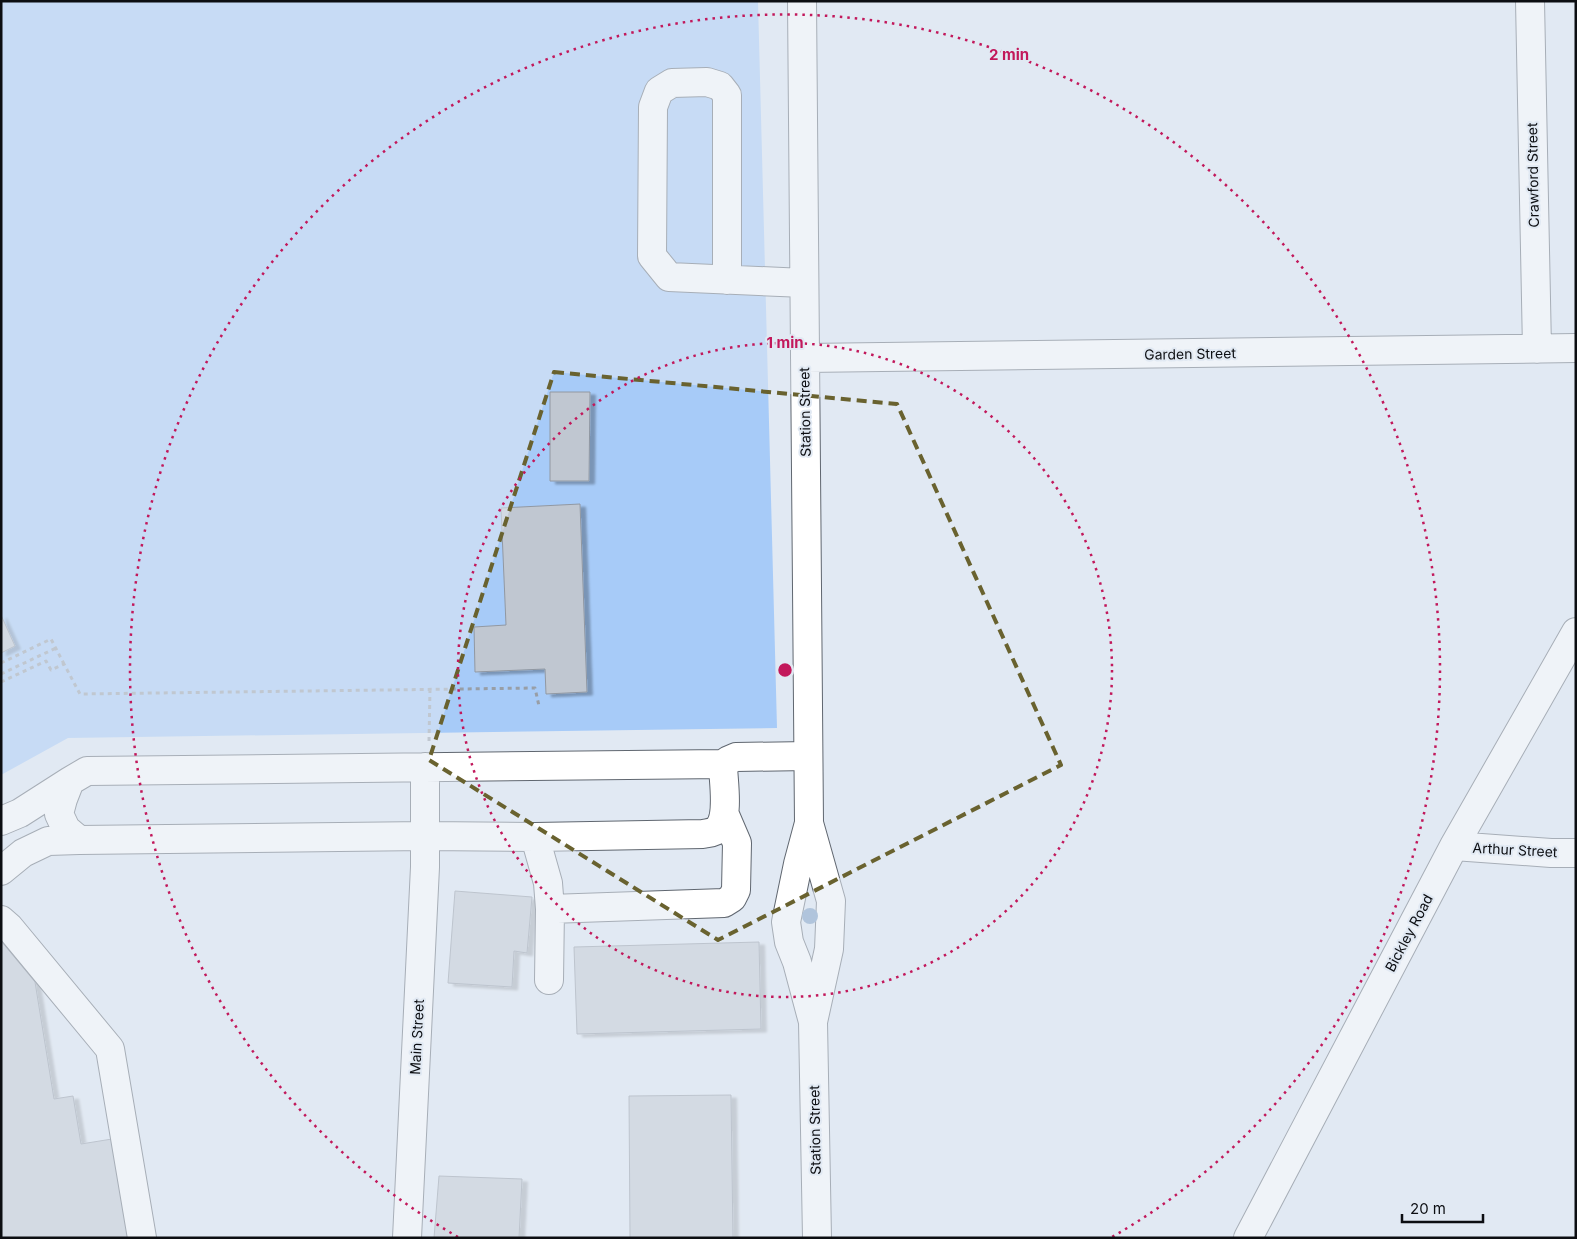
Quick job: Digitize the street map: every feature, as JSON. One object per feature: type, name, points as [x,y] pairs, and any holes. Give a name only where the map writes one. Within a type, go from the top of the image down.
[{"type":"street","name":"Station Street","points":[[802,1],[809,823],[832,900],[829,949],[813,1022],[816,1238]]},
{"type":"street","name":"Crawford Street","points":[[1530,1],[1537,349]]},
{"type":"street","points":[[727,280],[728,94],[720,86],[707,82],[672,84],[659,91],[653,107],[652,256],[668,277],[727,280],[804,283]]},
{"type":"street","name":"Garden Street","points":[[805,358],[1576,348]]},
{"type":"street","name":"Bickley Road","points":[[1248,1238],[1454,846],[1576,632]]},
{"type":"street","points":[[1,821],[20,813],[87,771],[722,764],[736,757],[808,756]]},
{"type":"street","points":[[550,909],[724,903],[732,898],[736,890],[737,843],[725,815],[722,764]]},
{"type":"street","name":"Main Street","points":[[407,1238],[425,877],[425,767]]},
{"type":"street","points":[[70,781],[60,814],[66,829],[80,840]]},
{"type":"street","points":[[1,871],[23,853],[48,840],[703,834],[713,832],[720,826],[725,815]]},
{"type":"street","name":"Station Street","points":[[809,823],[786,922],[788,942],[797,962],[813,1022]]},
{"type":"street","points":[[535,837],[548,883],[550,909],[549,980]]},
{"type":"street","name":"Arthur Street","points":[[1454,846],[1576,853]]},
{"type":"street","points":[[1,920],[9,927],[110,1049],[142,1238]]},
{"type":"path","points":[[1,664],[51,639],[80,694],[535,688],[539,706]]},
{"type":"path","points":[[1,674],[56,648]]},
{"type":"path","points":[[1,682],[46,661],[51,670],[64,664]]},
{"type":"path","points":[[425,767],[429,739],[430,689]]},
{"type":"highlighted area","points":[[554,372],[897,404],[1061,765],[718,940],[429,760]]},
{"type":"shaded area","points":[[1,1],[758,1],[777,728],[68,738],[1,775]]},
{"type":"building","points":[[550,392],[590,392],[589,481],[550,481]]},
{"type":"building","points":[[580,504],[587,692],[546,694],[545,669],[475,672],[474,627],[506,625],[501,508]]},
{"type":"building","points":[[1,615],[15,646],[1,653]]},
{"type":"building","points":[[455,891],[532,897],[527,953],[514,951],[512,987],[448,983]]},
{"type":"building","points":[[1,941],[35,982],[54,1099],[73,1096],[81,1144],[112,1139],[128,1238],[1,1238]]},
{"type":"building","points":[[759,942],[761,1029],[577,1034],[574,947]]},
{"type":"building","points":[[731,1095],[733,1238],[630,1238],[629,1096]]},
{"type":"building","points":[[439,1176],[522,1179],[519,1238],[434,1238]]}]
